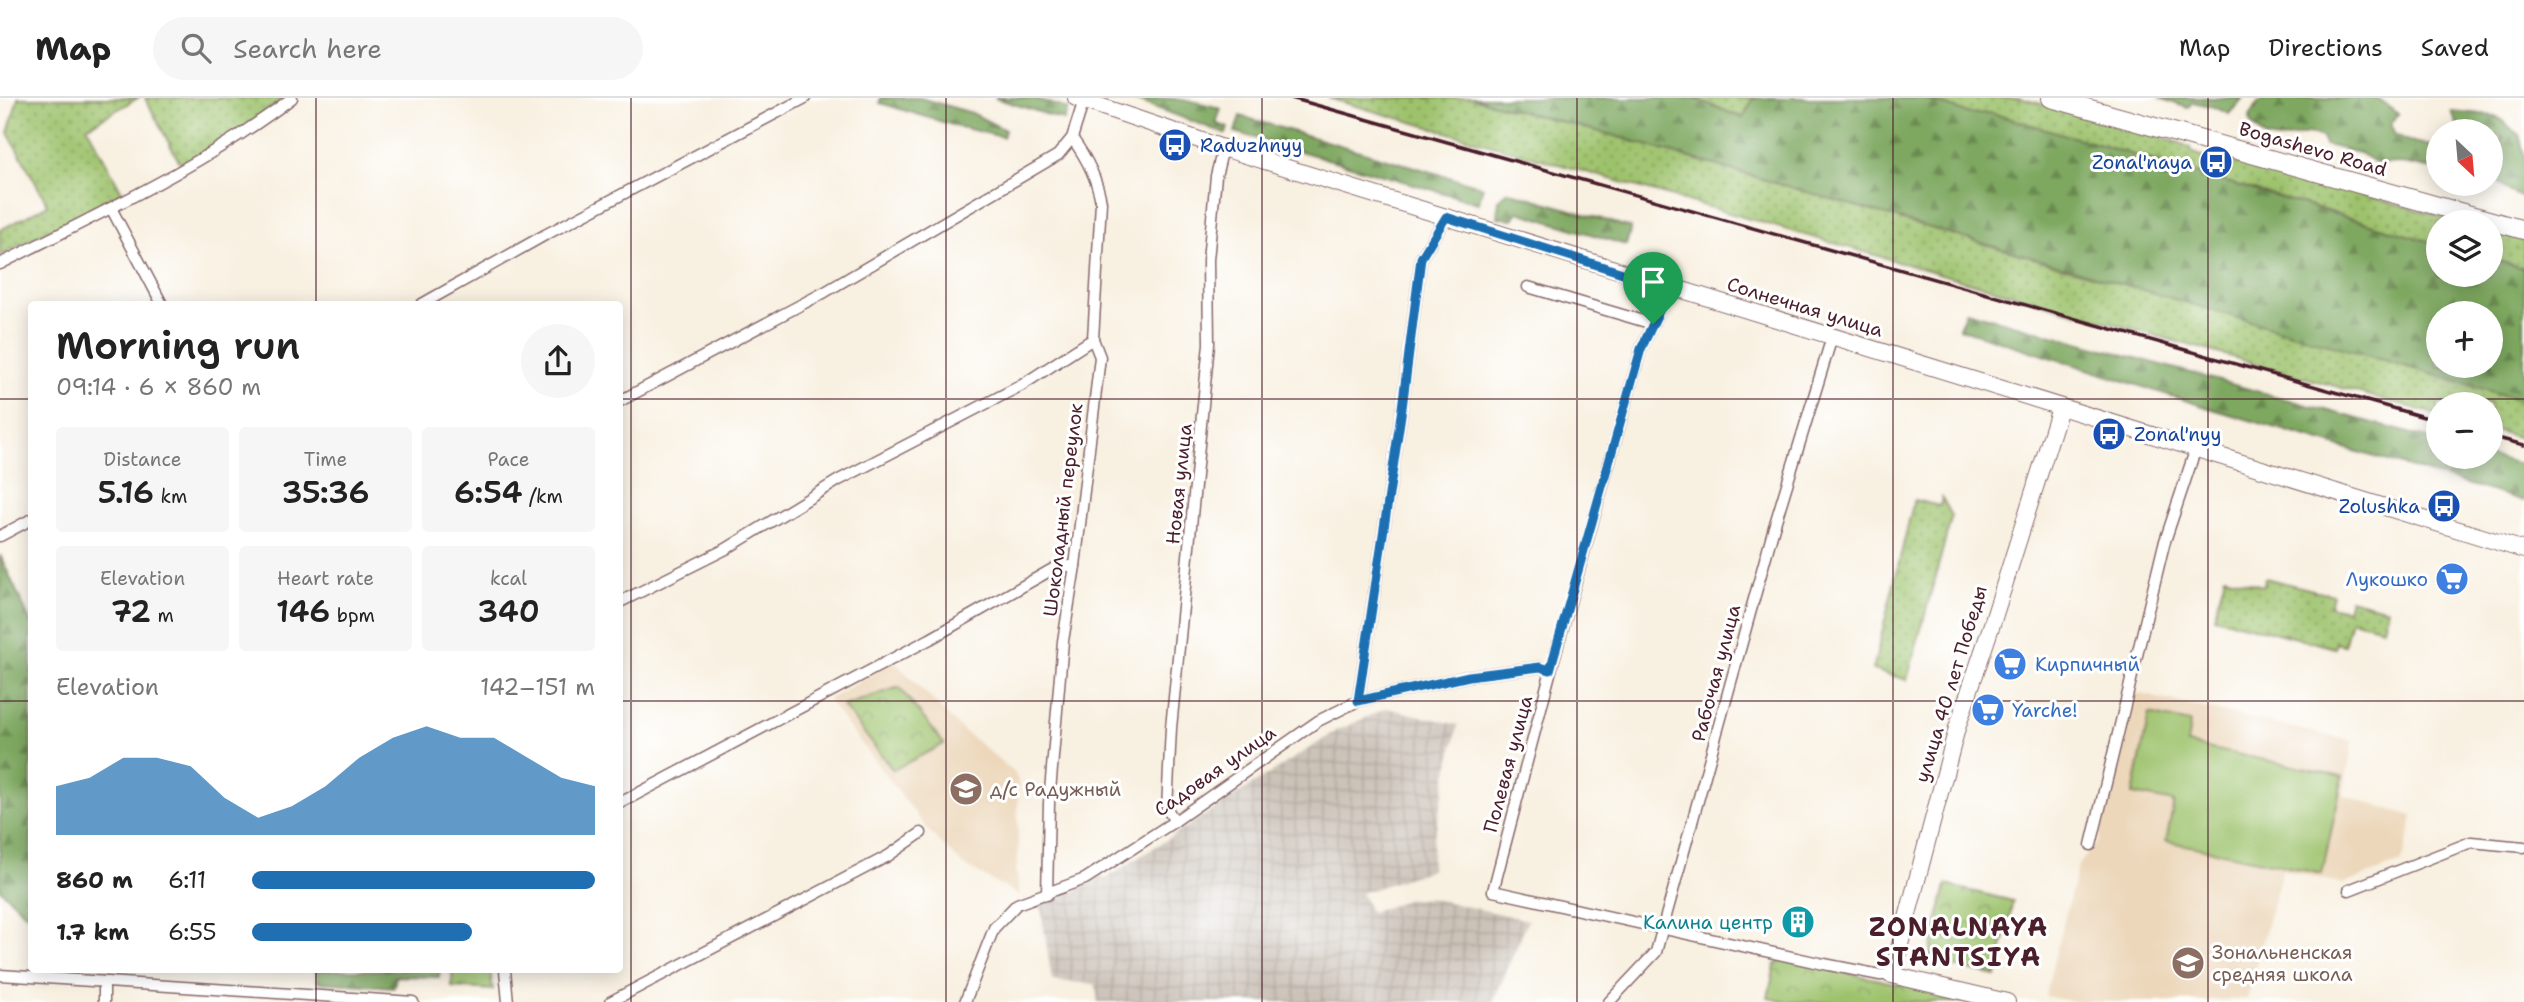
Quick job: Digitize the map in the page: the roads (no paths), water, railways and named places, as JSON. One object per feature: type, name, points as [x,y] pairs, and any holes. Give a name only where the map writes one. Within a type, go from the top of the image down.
[{"type":"main road","name":"Bogashevo Road","points":[[2051,98],[2524,230]]},
{"type":"street","points":[[0,264],[217,150],[292,98]]},
{"type":"street","points":[[427,301],[545,235],[804,98]]},
{"type":"street","points":[[623,399],[825,292],[1058,155],[1072,138],[1080,99]]},
{"type":"street","name":"Солнечная улица","points":[[1080,99],[1223,148],[1670,288],[2524,550]]},
{"type":"street","name":"Шоколадный переулок","points":[[1046,895],[1049,803],[1063,641],[1075,566],[1100,358],[1093,339],[1101,202],[1098,187],[1083,153],[1072,138]]},
{"type":"street","name":"Новая улица","points":[[1175,821],[1167,808],[1171,728],[1209,344],[1208,260],[1212,212],[1216,176],[1223,148]]},
{"type":"street","points":[[111,208],[160,301]]},
{"type":"street","points":[[1358,701],[1402,408],[1421,258],[1446,217]]},
{"type":"street","points":[[1528,287],[1653,324]]},
{"type":"street","name":"Полевая улица","points":[[1662,928],[1493,891],[1550,670],[1641,349],[1670,288]]},
{"type":"street","name":"Рабочая улица","points":[[1609,1002],[1656,951],[1774,527],[1832,337]]},
{"type":"street","points":[[623,600],[726,549],[839,480],[1022,385],[1093,339]]},
{"type":"street","name":"улица 40 лет Победы","points":[[1892,975],[1957,728],[2060,408]]},
{"type":"street","points":[[2091,845],[2154,579],[2196,449]]},
{"type":"street","points":[[0,536],[28,521]]},
{"type":"street","points":[[623,801],[930,639],[1058,566],[1075,566]]},
{"type":"street","name":"Садовая улица","points":[[965,1002],[994,928],[1017,904],[1085,879],[1175,821],[1318,721],[1358,701],[1469,676],[1540,667],[1550,670]]},
{"type":"street","points":[[610,1002],[888,856],[921,833]]},
{"type":"street","points":[[2349,890],[2471,842],[2524,847]]},
{"type":"street","points":[[1662,928],[1855,970],[1892,975],[2007,1002]]},
{"type":"street","points":[[505,973],[508,1002]]},
{"type":"street","points":[[0,975],[413,1002]]},
{"type":"street","points":[[104,982],[104,1002]]},
{"type":"railway","points":[[1291,98],[2426,418]]},
{"type":"railway","points":[[2503,439],[2524,445]]},
{"type":"place","name":"Raduzhnyy","points":[[1175,145]]},
{"type":"place","name":"Zonal'naya","points":[[2216,162]]},
{"type":"place","name":"Zonal'nyy","points":[[2109,434]]},
{"type":"place","name":"Zolushka","points":[[2444,506]]},
{"type":"place","name":"Лукошко","points":[[2452,579]]},
{"type":"place","name":"Кирпичный","points":[[2010,664]]},
{"type":"place","name":"Yarche!","points":[[1988,710]]},
{"type":"place","name":"д/с Радужный","points":[[966,789]]},
{"type":"place","name":"Калина центр","points":[[1798,922]]},
{"type":"place","name":"Зональненская средняя школа","points":[[2188,963]]},
{"type":"district","name":"ZONALNAYA STANTSIYA","points":[[1959,941]]}]
